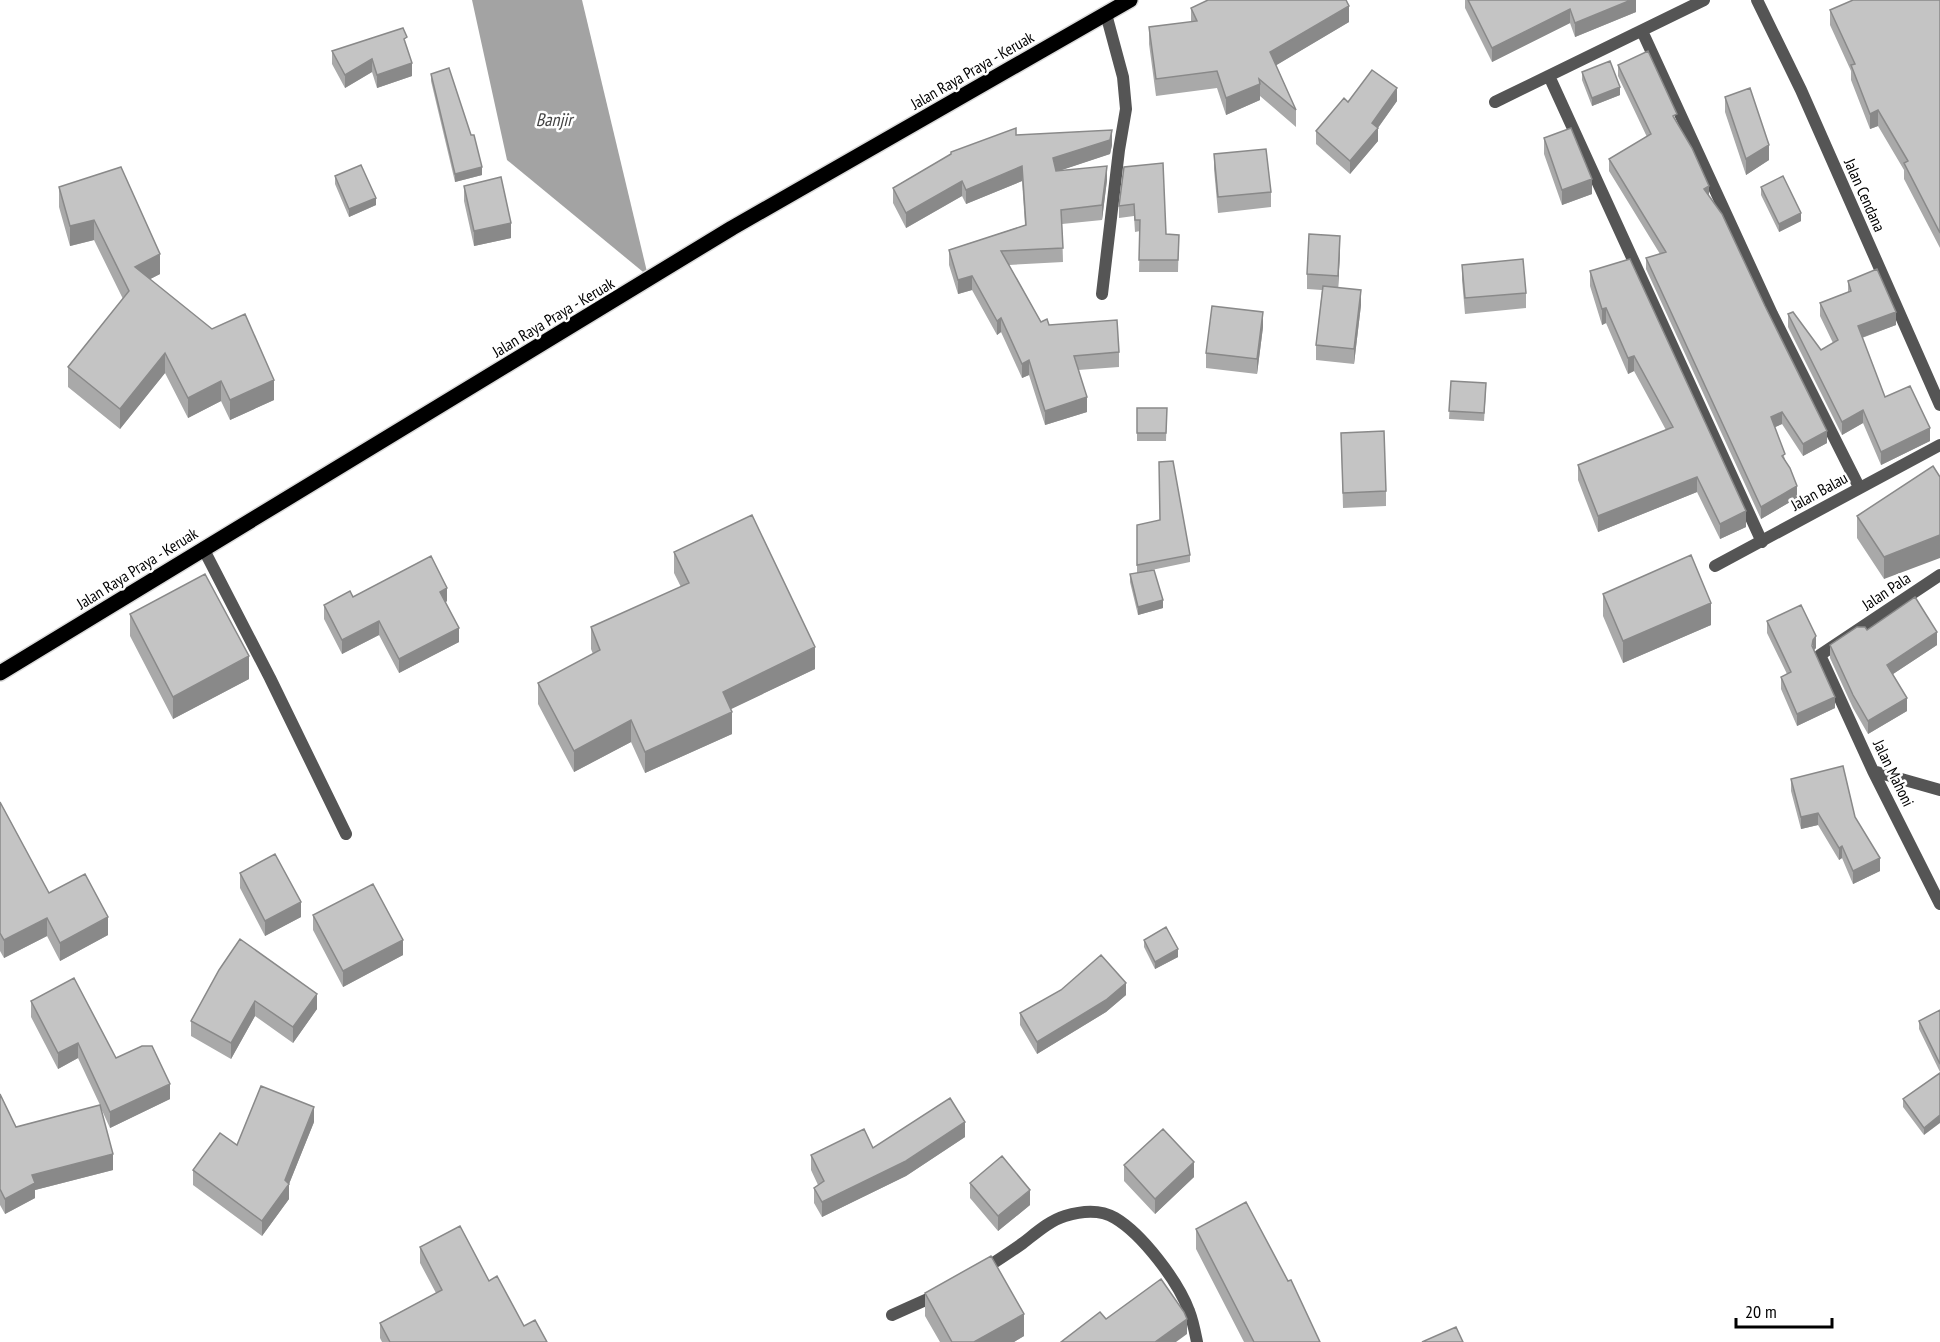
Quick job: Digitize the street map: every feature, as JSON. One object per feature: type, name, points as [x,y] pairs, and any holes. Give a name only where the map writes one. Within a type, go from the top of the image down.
[{"type":"main road","name":"Jalan Raya Praya - Keruak","points":[[0,673],[732,228],[1130,0]]},
{"type":"street","points":[[1495,102],[1704,0]]},
{"type":"street","name":"Jalan Cendana","points":[[1757,0],[1801,90],[1940,405]]},
{"type":"street","points":[[1102,294],[1126,109],[1123,77],[1106,14]]},
{"type":"street","points":[[1642,31],[1772,314],[1860,487]]},
{"type":"street","points":[[1549,76],[1762,542]]},
{"type":"street","name":"Jalan Balau","points":[[1715,566],[1940,445]]},
{"type":"street","points":[[203,548],[346,834]]},
{"type":"street","name":"Jalan Pala","points":[[1820,655],[1940,575]]},
{"type":"street","name":"Jalan Mahoni","points":[[1820,655],[1873,771],[1940,904]]},
{"type":"street","points":[[1873,771],[1940,790]]},
{"type":"street","points":[[969,1278],[1065,1216],[1083,1212],[1114,1217],[1156,1257],[1172,1279],[1190,1312],[1197,1342]]},
{"type":"street","points":[[892,1315],[951,1288]]},
{"type":"water","name":"Banjir","points":[[472,0],[582,0],[648,276],[507,160]]},
{"type":"building","points":[[1208,0],[1346,0],[1349,6],[1270,52],[1296,110],[1259,79],[1260,84],[1226,98],[1217,71],[1156,79],[1149,27],[1197,21],[1191,8]]},
{"type":"building","points":[[1468,0],[1631,0],[1575,23],[1570,9],[1492,48]]},
{"type":"building","points":[[1853,0],[1940,0],[1940,233],[1904,163],[1908,161],[1878,110],[1870,114],[1851,65],[1855,64],[1830,10]]},
{"type":"building","points":[[403,28],[412,63],[377,75],[372,59],[345,75],[332,51]]},
{"type":"building","points":[[1648,51],[1677,114],[1673,116],[1692,148],[1709,186],[1704,189],[1722,214],[1827,431],[1803,444],[1782,412],[1771,417],[1785,454],[1782,456],[1797,486],[1761,507],[1646,258],[1666,252],[1609,159],[1651,134],[1618,65]]},
{"type":"building","points":[[1610,61],[1620,87],[1592,98],[1582,72]]},
{"type":"building","points":[[449,68],[471,135],[474,135],[482,167],[455,174],[431,74]]},
{"type":"building","points":[[1372,70],[1397,88],[1372,123],[1378,128],[1350,161],[1316,131],[1344,98],[1348,102]]},
{"type":"building","points":[[1750,88],[1769,145],[1746,159],[1725,97]]},
{"type":"building","points":[[1016,128],[1016,135],[1112,130],[1110,140],[1053,158],[1056,171],[1107,166],[1102,205],[1061,210],[1063,248],[1001,251],[1041,322],[1047,319],[1049,325],[1117,320],[1119,352],[1074,356],[1087,397],[1045,411],[1029,360],[1022,364],[1001,318],[997,321],[972,276],[958,280],[949,250],[1026,225],[1022,166],[966,190],[962,181],[906,213],[893,188],[951,152]]},
{"type":"building","points":[[1571,128],[1592,179],[1562,190],[1544,138]]},
{"type":"building","points":[[1266,149],[1271,192],[1218,197],[1214,154]]},
{"type":"building","points":[[1163,163],[1166,234],[1179,235],[1178,260],[1139,260],[1140,220],[1135,220],[1134,204],[1119,206],[1124,167]]},
{"type":"building","points":[[361,165],[376,198],[349,209],[335,176]]},
{"type":"building","points":[[121,167],[160,254],[135,267],[212,329],[245,314],[274,380],[230,400],[221,381],[188,398],[165,353],[120,409],[68,367],[129,291],[94,220],[70,226],[59,187]]},
{"type":"building","points":[[1783,176],[1801,213],[1779,224],[1761,187]]},
{"type":"building","points":[[501,177],[511,223],[474,231],[464,186]]},
{"type":"building","points":[[1309,234],[1340,236],[1338,276],[1307,274]]},
{"type":"building","points":[[1523,259],[1526,293],[1465,298],[1462,265]]},
{"type":"building","points":[[1630,259],[1746,511],[1720,524],[1697,477],[1598,516],[1578,465],[1673,427],[1634,356],[1628,358],[1606,308],[1602,309],[1590,271]]},
{"type":"building","points":[[1877,269],[1896,312],[1858,326],[1885,397],[1910,386],[1930,428],[1881,452],[1863,410],[1842,422],[1788,314],[1793,312],[1821,350],[1838,340],[1820,303],[1851,291],[1848,281]]},
{"type":"building","points":[[1323,286],[1361,290],[1354,349],[1316,345]]},
{"type":"building","points":[[1212,306],[1263,312],[1257,359],[1206,353]]},
{"type":"building","points":[[1451,381],[1486,383],[1484,413],[1449,411]]},
{"type":"building","points":[[1137,408],[1167,408],[1166,433],[1137,433]]},
{"type":"building","points":[[1384,431],[1386,491],[1343,493],[1341,433]]},
{"type":"building","points":[[1173,461],[1190,555],[1137,565],[1137,525],[1160,520],[1159,462]]},
{"type":"building","points":[[1933,466],[1940,477],[1940,535],[1884,557],[1857,516]]},
{"type":"building","points":[[752,515],[815,647],[723,692],[732,712],[645,752],[631,720],[574,751],[538,683],[600,650],[591,627],[689,583],[674,552]]},
{"type":"building","points":[[1691,555],[1711,603],[1623,641],[1603,594]]},
{"type":"building","points":[[431,556],[447,588],[440,592],[459,628],[399,659],[379,621],[342,640],[324,605],[350,591],[353,597]]},
{"type":"building","points":[[1154,570],[1163,600],[1138,607],[1130,574]]},
{"type":"building","points":[[205,574],[249,656],[173,697],[130,614]]},
{"type":"building","points":[[1915,597],[1937,632],[1887,665],[1907,698],[1868,721],[1830,645],[1857,627],[1865,627],[1867,630]]},
{"type":"building","points":[[1801,605],[1816,636],[1812,646],[1835,697],[1797,714],[1781,677],[1791,672],[1767,621]]},
{"type":"building","points":[[1843,766],[1855,817],[1880,858],[1853,871],[1842,846],[1839,848],[1818,813],[1801,817],[1791,779]]},
{"type":"building","points":[[0,802],[49,893],[85,874],[108,917],[60,943],[47,918],[4,940],[0,933]]},
{"type":"building","points":[[275,854],[301,902],[265,921],[240,873]]},
{"type":"building","points":[[373,884],[403,940],[343,971],[313,915]]},
{"type":"building","points":[[1166,927],[1178,949],[1155,962],[1144,940]]},
{"type":"building","points":[[240,939],[317,994],[293,1027],[255,1001],[231,1043],[191,1021],[219,970]]},
{"type":"building","points":[[1101,955],[1126,983],[1106,1000],[1037,1042],[1020,1013],[1061,990]]},
{"type":"building","points":[[74,978],[116,1058],[142,1046],[152,1046],[170,1084],[110,1112],[78,1043],[58,1053],[31,1001]]},
{"type":"building","points":[[1940,1010],[1940,1064],[1919,1021]]},
{"type":"building","points":[[1940,1073],[1940,1115],[1924,1128],[1903,1099]]},
{"type":"building","points":[[261,1086],[314,1107],[285,1180],[289,1184],[262,1221],[193,1170],[220,1133],[237,1145]]},
{"type":"building","points":[[0,1094],[16,1127],[100,1105],[113,1154],[32,1175],[35,1183],[5,1199],[0,1189]]},
{"type":"building","points":[[950,1098],[965,1122],[906,1161],[822,1202],[814,1188],[824,1181],[811,1155],[864,1129],[873,1148]]},
{"type":"building","points":[[1163,1129],[1194,1162],[1155,1199],[1124,1165]]},
{"type":"building","points":[[1002,1156],[1030,1190],[998,1216],[970,1183]]},
{"type":"building","points":[[1246,1202],[1288,1281],[1291,1280],[1320,1342],[1254,1342],[1196,1229]]},
{"type":"building","points":[[460,1226],[489,1281],[497,1276],[524,1326],[535,1320],[547,1342],[390,1342],[380,1323],[442,1290],[420,1247]]},
{"type":"building","points":[[991,1256],[1024,1314],[974,1342],[952,1342],[925,1293]]},
{"type":"building","points":[[1161,1279],[1187,1319],[1155,1342],[1061,1342],[1100,1312],[1106,1319]]},
{"type":"building","points":[[1456,1327],[1463,1342],[1422,1342]]}]
